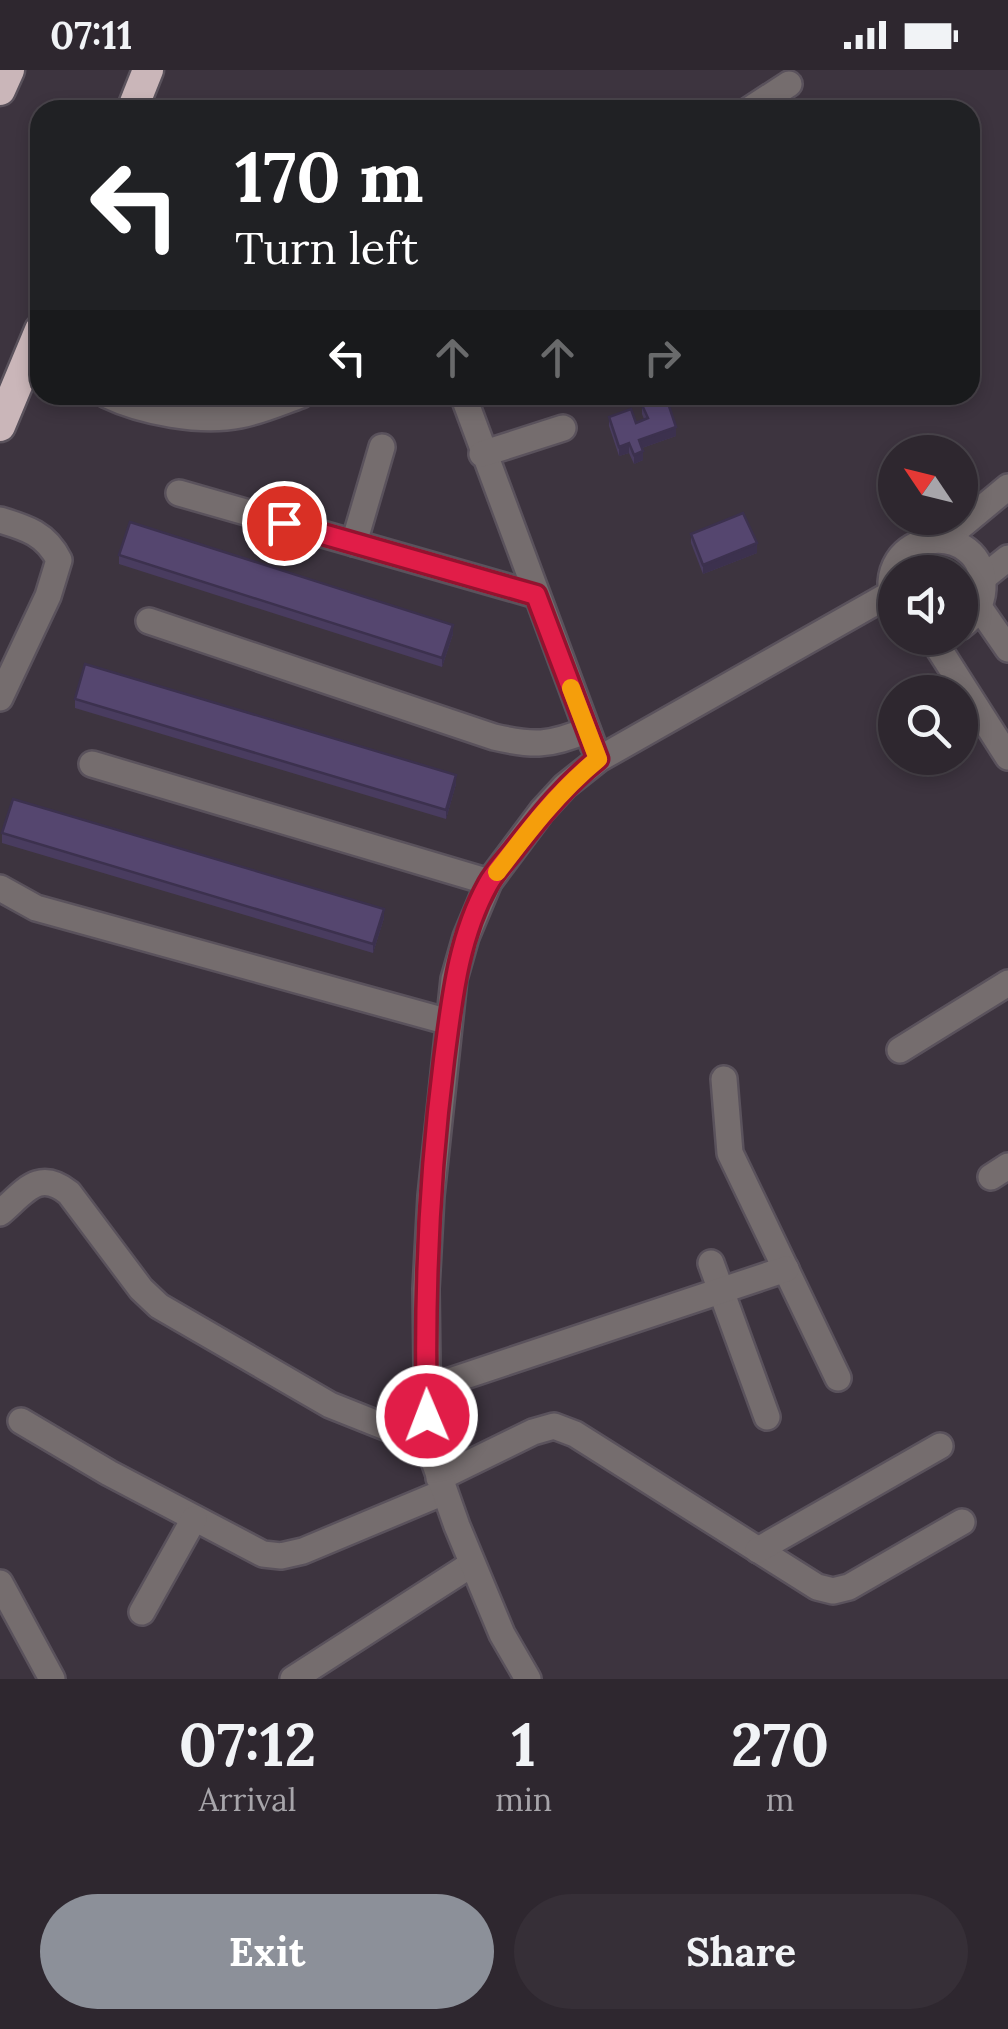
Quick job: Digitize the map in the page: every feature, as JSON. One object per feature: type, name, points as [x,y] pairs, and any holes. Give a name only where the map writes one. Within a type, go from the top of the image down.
[{"type":"highway","points":[[136,100],[148,70]]},
{"type":"highway","points":[[0,426],[30,363]]},
{"type":"street","points":[[764,100],[788,84]]},
{"type":"street","points":[[132,405],[174,415],[238,416],[271,405]]},
{"type":"street","points":[[466,405],[598,759]]},
{"type":"street","points":[[482,454],[563,428]]},
{"type":"street","points":[[354,543],[382,447]]},
{"type":"street","points":[[944,540],[1008,487]]},
{"type":"street","points":[[179,492],[536,595]]},
{"type":"street","points":[[0,520],[28,528],[50,542],[59,560],[48,596],[0,698]]},
{"type":"street","points":[[902,555],[929,540],[944,540],[970,552],[983,578],[979,607],[1008,650]]},
{"type":"street","points":[[983,578],[1008,558]]},
{"type":"street","points":[[528,1679],[502,1634],[472,1564],[428,1444],[426,1289],[430,1214],[454,980],[466,938],[489,882],[542,811],[598,759],[878,609]]},
{"type":"street","points":[[149,621],[494,737],[523,744],[548,744],[587,730]]},
{"type":"street","points":[[943,655],[1008,757]]},
{"type":"street","points":[[92,764],[489,882]]},
{"type":"street","points":[[0,888],[36,908],[449,1022]]},
{"type":"street","points":[[900,1050],[1008,983]]},
{"type":"street","points":[[724,1079],[730,1153],[838,1378]]},
{"type":"street","points":[[0,1214],[42,1180],[56,1183],[159,1306],[330,1405],[428,1444]]},
{"type":"street","points":[[710,1264],[768,1417]]},
{"type":"street","points":[[426,1389],[786,1269]]},
{"type":"street","points":[[21,1422],[244,1546],[281,1556],[303,1551],[441,1485],[533,1432],[554,1426],[574,1434],[817,1587],[833,1591],[849,1587],[962,1522]]},
{"type":"street","points":[[758,1550],[940,1446]]},
{"type":"street","points":[[142,1612],[194,1519]]},
{"type":"street","points":[[293,1679],[472,1564]]},
{"type":"street","points":[[0,1583],[52,1679]]},
{"type":"building","points":[[642,405],[669,405],[676,427],[639,440],[643,451],[634,455],[629,443],[619,447],[609,417],[631,409],[636,423],[648,418]]},
{"type":"building","points":[[743,513],[757,543],[703,565],[691,534]]},
{"type":"building","points":[[130,522],[453,625],[442,658],[119,555]]},
{"type":"building","points":[[85,664],[456,775],[446,810],[75,699]]},
{"type":"building","points":[[13,799],[384,909],[373,944],[2,833]]},
{"type":"slow traffic","points":[[497,872],[542,811],[598,759],[571,688]]},
{"type":"route","points":[[284,523],[536,595],[598,759],[542,811],[489,882],[454,980],[431,1196],[426,1289],[427,1416]]}]
